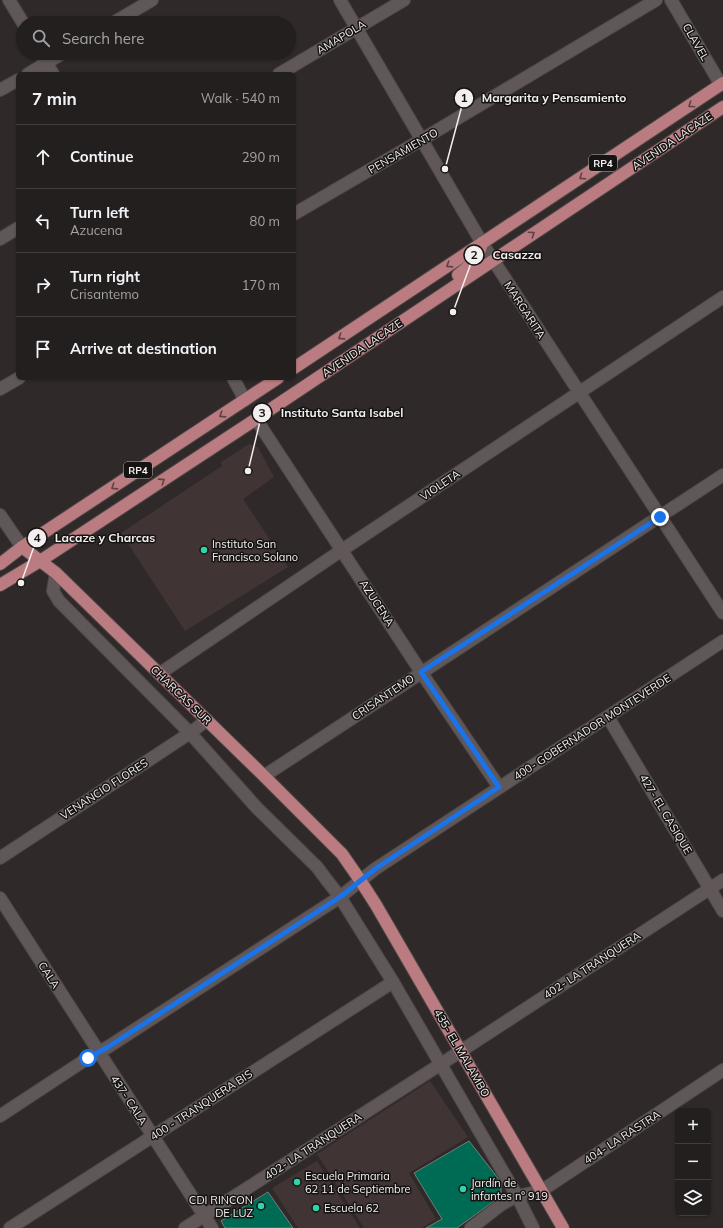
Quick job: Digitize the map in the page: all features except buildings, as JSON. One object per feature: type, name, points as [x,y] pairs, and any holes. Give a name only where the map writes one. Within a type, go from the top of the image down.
[{"type":"main road","name":"AVENIDA LACAZE","points":[[296,367],[722,84]]},
{"type":"main road","name":"AVENIDA LACAZE","points":[[0,586],[256,419],[723,107]]},
{"type":"main road","points":[[256,419],[297,384],[423,301],[470,266],[476,259],[482,244]]},
{"type":"main road","name":"RP4","points":[[0,564],[22,547],[275,380]]},
{"type":"main road","name":"CHARCAS SUR","points":[[22,547],[56,573],[331,842],[342,854],[360,880]]},
{"type":"main road","name":"435- EL MALAMBO","points":[[360,880],[461,1051],[562,1228]]},
{"type":"street","points":[[9,0],[19,16]]},
{"type":"street","points":[[125,16],[152,0]]},
{"type":"street","name":"MARGARITA","points":[[340,0],[482,244],[723,613]]},
{"type":"street","name":"AMAPOLA","points":[[282,72],[404,0]]},
{"type":"street","name":"PENSAMIENTO","points":[[296,213],[656,0]]},
{"type":"street","name":"CLAVEL","points":[[672,0],[722,84]]},
{"type":"street","points":[[30,72],[41,60]]},
{"type":"street","points":[[44,60],[52,72]]},
{"type":"street","points":[[0,90],[16,81]]},
{"type":"street","points":[[0,239],[16,229]]},
{"type":"street","name":"VIOLETA","points":[[159,674],[342,550],[723,297]]},
{"type":"street","points":[[0,389],[16,380]]},
{"type":"street","points":[[234,380],[246,400]]},
{"type":"street","name":"AZUCENA","points":[[256,419],[421,672],[499,787]]},
{"type":"street","name":"CRISANTEMO","points":[[264,776],[723,475]]},
{"type":"street","name":"CHARCAS SUR","points":[[0,515],[22,547]]},
{"type":"street","points":[[56,573],[53,591],[59,601],[190,733],[257,808],[317,867],[340,897],[392,982],[517,1196],[533,1228]]},
{"type":"street","name":"400- GOBERNADOR MONTEVERDE","points":[[0,1116],[340,897],[360,880],[723,640]]},
{"type":"street","name":"427- EL CASIQUE","points":[[608,717],[723,911]]},
{"type":"street","name":"VENANCIO FLORES","points":[[0,858],[190,733],[207,720]]},
{"type":"street","name":"402- LA TRANQUERA","points":[[185,1228],[461,1051],[723,880]]},
{"type":"street","name":"CALA","points":[[0,898],[98,1052]]},
{"type":"street","name":"400 - TRANQUERA BIS","points":[[10,1228],[392,982]]},
{"type":"street","name":"437- CALA","points":[[98,1052],[212,1228]]},
{"type":"street","name":"404- LA RASTRA","points":[[541,1191],[723,1070]]},
{"type":"street","points":[[471,1228],[502,1204],[517,1196],[541,1191]]},
{"type":"shaded area","name":"Instituto San Francisco Solano","points":[[249,444],[258,447],[274,477],[243,499],[288,567],[185,631],[121,533],[222,466],[221,462]]},
{"type":"shaded area","points":[[430,1081],[468,1137],[409,1173],[436,1219],[422,1228],[364,1228],[317,1154]]},
{"type":"shaded area","name":"Escuela 62","points":[[317,1161],[360,1228],[298,1228],[272,1188]]},
{"type":"place","name":"Margarita y Pensamiento","points":[[445,169]]},
{"type":"place","name":"Casazza","points":[[453,312]]},
{"type":"place","name":"Instituto Santa Isabel","points":[[248,471]]},
{"type":"place","name":"Instituto San Francisco Solano","points":[[204,550]]},
{"type":"place","name":"Lacaze y Charcas","points":[[21,583]]},
{"type":"place","name":"Escuela Primaria 62 11 de Septiembre","points":[[297,1182]]},
{"type":"place","name":"Jardín de infantes n° 919","points":[[463,1189]]},
{"type":"place","name":"CDI RINCON DE LUZ","points":[[261,1206]]},
{"type":"place","name":"Escuela 62","points":[[316,1208]]},
{"type":"route","points":[[88,1058],[108,1047],[340,897],[375,869],[499,787],[421,672],[660,517]]}]
